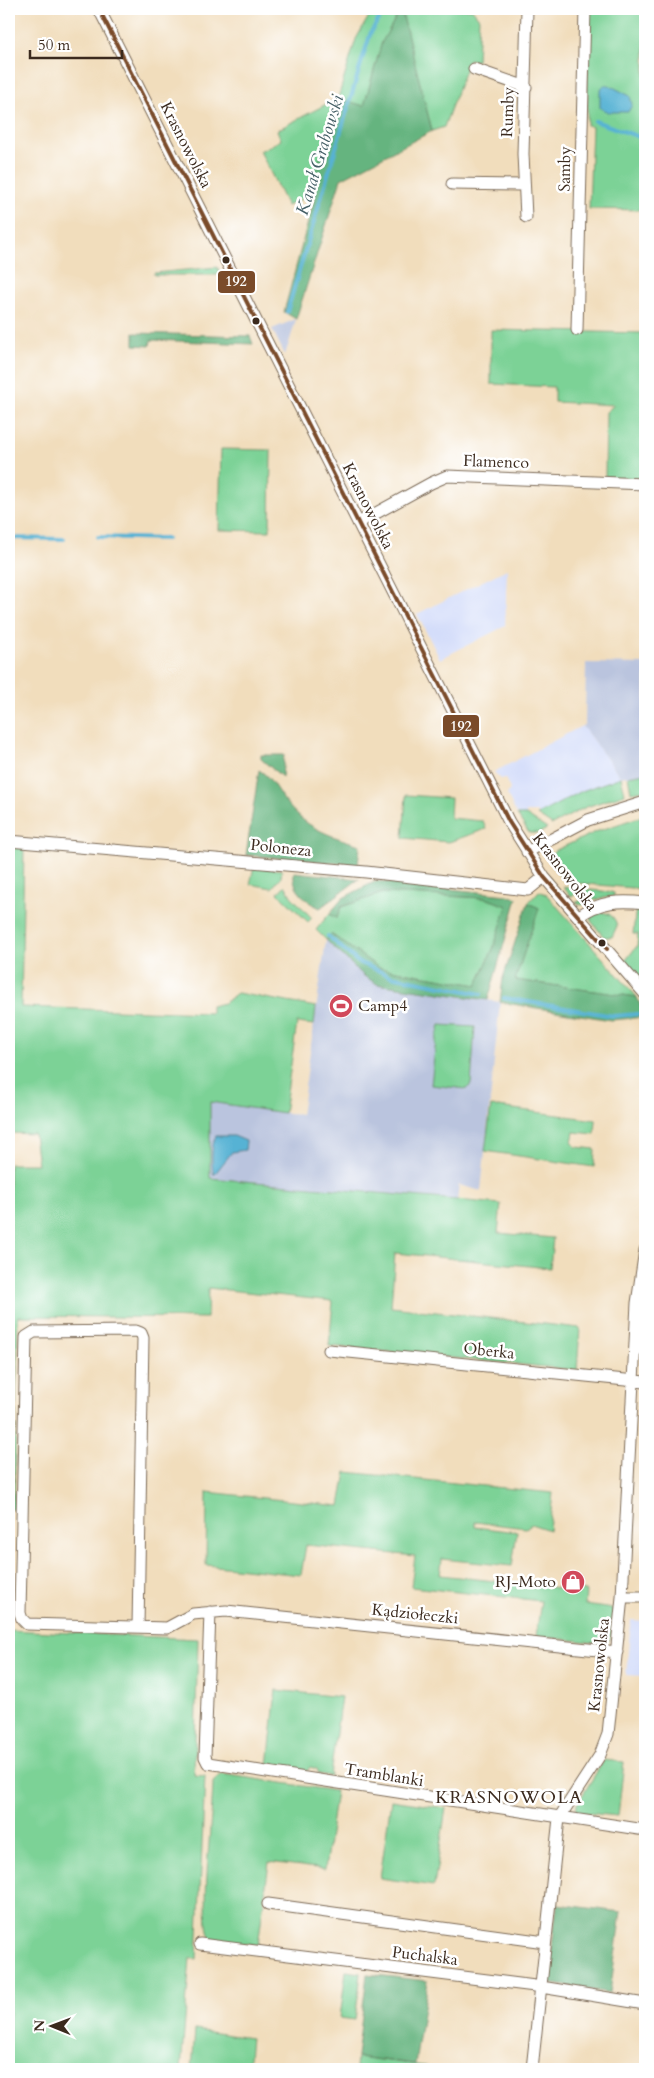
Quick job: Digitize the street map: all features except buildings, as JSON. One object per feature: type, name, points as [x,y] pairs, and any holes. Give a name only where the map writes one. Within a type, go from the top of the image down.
[{"type":"street","name":"Krasnowolska","points":[[99,9],[492,791],[527,852],[544,877],[645,994]]},
{"type":"street","name":"Rumby","points":[[526,217],[524,185],[528,9]]},
{"type":"street","name":"Samby","points":[[577,330],[585,9]]},
{"type":"street","points":[[474,69],[526,87]]},
{"type":"street","points":[[452,184],[524,185]]},
{"type":"street","name":"Flamenco","points":[[358,523],[447,476],[645,484]]},
{"type":"street","points":[[527,852],[588,820],[645,802]]},
{"type":"street","name":"Poloneza","points":[[9,840],[366,872],[528,890],[544,877]]},
{"type":"street","points":[[578,916],[598,905],[612,901],[645,904]]},
{"type":"street","name":"Krasnowolska","points":[[532,2069],[559,1818],[605,1745],[617,1652],[640,1381],[637,1303],[645,1250]]},
{"type":"street","name":"Kądziołeczki","points":[[138,1627],[143,1338],[141,1333],[136,1331],[34,1332],[26,1337],[22,1619],[27,1624],[167,1628],[193,1614],[226,1611],[617,1652]]},
{"type":"street","name":"Oberka","points":[[329,1350],[640,1381]]},
{"type":"street","points":[[622,1597],[645,1597]]},
{"type":"street","name":"Tramblanki","points":[[210,1612],[204,1757],[208,1763],[645,1830]]},
{"type":"street","points":[[268,1904],[545,1942]]},
{"type":"street","name":"Puchalska","points":[[200,1944],[541,1987],[645,2004]]},
{"type":"shaded area","points":[[296,319],[293,330],[285,355],[272,329]]},
{"type":"shaded area","points":[[9,331],[15,331],[13,436],[9,436]]},
{"type":"shaded area","points":[[507,569],[505,626],[440,659],[417,614]]},
{"type":"shaded area","points":[[586,663],[645,664],[645,773],[621,777],[582,726],[585,724]]},
{"type":"shaded area","points":[[582,726],[621,777],[582,791],[537,815],[537,812],[526,812],[526,815],[517,815],[507,795],[510,789],[505,778],[501,779],[494,772]]},
{"type":"shaded area","points":[[326,940],[364,976],[377,984],[500,1002],[481,1191],[459,1185],[457,1200],[210,1178],[210,1102],[301,1115]]},
{"type":"shaded area","points":[[631,1620],[645,1621],[645,1676],[626,1675]]},
{"type":"green space","points":[[373,9],[401,9],[382,42],[364,106],[338,99],[309,195],[287,206],[260,151],[281,140],[277,130],[338,98],[356,39]]},
{"type":"green space","points":[[401,9],[472,9],[479,18],[477,61],[469,59],[444,127],[432,131]]},
{"type":"green space","points":[[401,9],[432,131],[341,179],[296,319],[284,312],[316,192],[309,195],[338,98],[364,106],[382,42]]},
{"type":"green space","points":[[589,9],[645,9],[645,210],[589,209],[592,127],[587,125]]},
{"type":"green space","points":[[217,267],[222,275],[154,275],[154,273]]},
{"type":"green space","points":[[491,330],[645,333],[645,479],[605,477],[606,412],[614,405],[554,402],[554,387],[491,384]]},
{"type":"green space","points":[[134,333],[250,336],[253,344],[151,340],[150,346],[134,345]]},
{"type":"green space","points":[[221,449],[271,450],[270,531],[219,530]]},
{"type":"green space","points":[[261,755],[284,755],[282,777],[261,759]]},
{"type":"green space","points":[[259,770],[270,780],[292,810],[309,824],[327,834],[360,845],[358,865],[246,855]]},
{"type":"green space","points":[[645,773],[645,790],[631,792],[628,776]]},
{"type":"green space","points":[[621,777],[625,794],[586,807],[552,825],[537,815],[582,791]]},
{"type":"green space","points":[[406,795],[451,798],[450,818],[483,821],[486,829],[449,842],[403,838]]},
{"type":"green space","points":[[517,815],[526,815],[547,829],[539,833],[529,833]]},
{"type":"green space","points":[[645,815],[643,889],[565,882],[553,867],[551,855],[554,851],[598,831]]},
{"type":"green space","points":[[9,847],[24,848],[21,1007],[211,1013],[211,1006],[224,1003],[237,993],[316,1007],[314,1025],[297,1023],[284,1113],[210,1102],[210,1178],[501,1204],[498,1233],[553,1238],[550,1268],[395,1253],[391,1307],[580,1328],[577,1370],[329,1346],[333,1301],[208,1288],[207,1318],[18,1316],[14,1509],[9,1509],[9,1164],[38,1164],[34,1134],[9,1133]]},
{"type":"green space","points":[[254,867],[282,870],[281,877],[272,888],[250,884]]},
{"type":"green space","points":[[294,872],[359,879],[320,908],[301,894],[295,884]]},
{"type":"green space","points":[[376,881],[507,895],[517,898],[488,1000],[377,984],[364,976],[326,940],[331,934],[379,968],[477,985],[493,949],[507,906],[485,898],[383,893],[341,907],[337,918],[329,914],[343,898]]},
{"type":"green space","points":[[285,885],[291,896],[312,918],[308,922],[278,893]]},
{"type":"green space","points":[[563,887],[611,892],[614,893],[614,896],[594,900],[582,905],[575,903],[584,899],[580,892],[571,896]]},
{"type":"green space","points":[[539,891],[546,894],[637,997],[515,980],[539,908],[528,903]]},
{"type":"green space","points":[[383,893],[485,898],[508,906],[493,949],[477,985],[379,968],[331,934],[326,940],[316,930],[329,914],[337,918],[341,907]]},
{"type":"green space","points":[[528,903],[539,908],[515,980],[637,997],[645,1017],[611,1020],[500,1002],[503,978]]},
{"type":"green space","points":[[636,906],[645,907],[645,987],[625,961],[637,946],[638,934],[633,934]]},
{"type":"green space","points":[[598,912],[608,914],[615,920],[617,926],[612,937],[604,937],[591,921],[591,916]]},
{"type":"green space","points":[[440,1025],[475,1027],[471,1084],[467,1089],[431,1085],[436,1040]]},
{"type":"green space","points":[[491,1106],[596,1120],[595,1134],[574,1132],[572,1142],[576,1147],[595,1149],[594,1167],[485,1151]]},
{"type":"green space","points":[[346,1472],[553,1493],[549,1530],[531,1524],[526,1528],[475,1522],[475,1527],[517,1532],[512,1566],[442,1559],[440,1575],[586,1591],[585,1605],[613,1609],[610,1639],[605,1644],[536,1636],[541,1601],[411,1587],[415,1556],[306,1545],[301,1575],[206,1565],[207,1492],[340,1506]]},
{"type":"green space","points":[[9,1630],[198,1639],[194,1775],[205,1776],[197,1959],[190,1958],[181,2069],[9,2069]]},
{"type":"green space","points":[[276,1690],[341,1697],[330,1776],[319,1774],[317,1769],[310,1767],[307,1771],[268,1766]]},
{"type":"green space","points":[[604,1760],[624,1762],[618,1816],[576,1812],[577,1804]]},
{"type":"green space","points":[[222,1774],[336,1791],[325,1869],[269,1862],[258,1945],[211,1939],[208,1929],[206,1890],[213,1782]]},
{"type":"green space","points":[[391,1800],[446,1808],[434,1886],[380,1878]]},
{"type":"green space","points":[[557,1904],[621,1912],[610,1993],[548,1983]]},
{"type":"green space","points":[[346,1971],[361,1973],[355,2020],[340,2018]]},
{"type":"green space","points":[[367,1974],[428,1981],[415,2064],[357,2057]]},
{"type":"green space","points":[[195,2030],[251,2038],[248,2069],[192,2069]]},
{"type":"green space","points":[[357,2057],[447,2069],[356,2069]]},
{"type":"water","points":[[604,85],[609,85],[630,96],[632,105],[628,112],[608,112],[600,108],[600,92]]},
{"type":"water","points":[[216,1136],[234,1136],[246,1141],[245,1150],[232,1152],[214,1175],[212,1155]]},
{"type":"waterway","name":"Kanał Grabowski","points":[[287,312],[371,32],[385,9]]},
{"type":"waterway","points":[[595,121],[645,139]]},
{"type":"waterway","name":"Kanał Grabowski","points":[[98,537],[167,539]]},
{"type":"waterway","name":"Kanał Grabowski","points":[[9,538],[64,539]]},
{"type":"waterway","points":[[328,936],[358,962],[391,976],[481,994]]},
{"type":"waterway","points":[[504,998],[614,1016],[638,1014]]},
{"type":"transit line","name":"192","points":[[99,9],[509,822],[544,877],[607,949]]},
{"type":"place","name":"Camp4","points":[[341,1006]]},
{"type":"place","name":"RJ-Moto","points":[[573,1582]]},
{"type":"district","name":"KRASNOWOLA","points":[[509,1797]]}]
